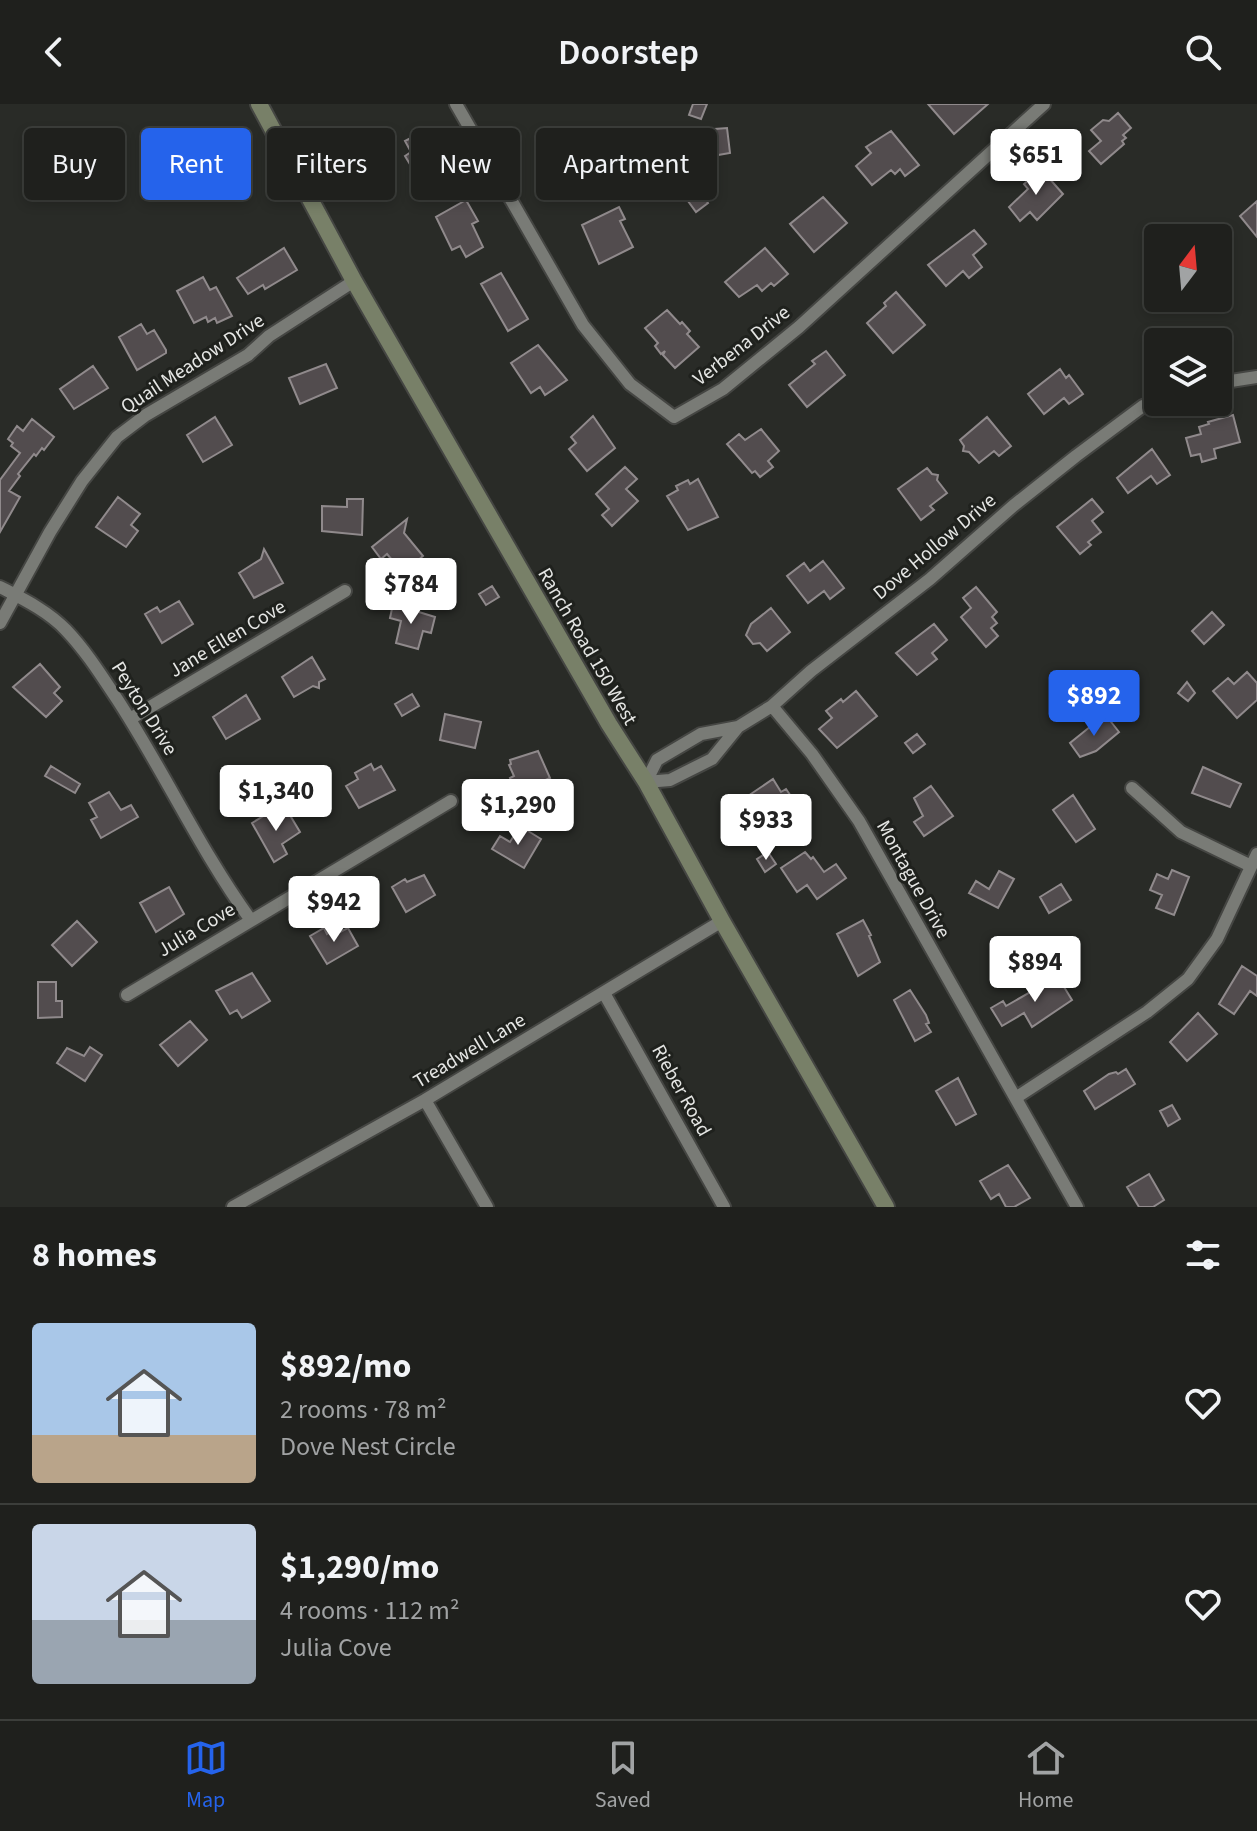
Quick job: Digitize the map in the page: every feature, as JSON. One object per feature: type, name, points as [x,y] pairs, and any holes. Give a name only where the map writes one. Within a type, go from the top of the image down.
[{"type":"main road","name":"Ranch Road 150 West","points":[[259,104],[354,281],[609,724],[646,782],[886,1207]]},
{"type":"street","name":"Verbena Drive","points":[[456,104],[583,325],[630,384],[674,417],[723,389],[799,327],[1043,104]]},
{"type":"street","name":"Quail Meadow Drive","points":[[0,623],[82,481],[117,437],[146,415],[248,355],[269,336],[354,281]]},
{"type":"street","points":[[1232,381],[1257,377]]},
{"type":"street","name":"Dove Hollow Drive","points":[[646,782],[670,780],[712,759],[738,727],[772,706],[811,671],[930,579],[1013,506],[1144,406]]},
{"type":"street","name":"Peyton Drive","points":[[0,587],[47,613],[87,654],[130,719],[227,887],[250,919]]},
{"type":"street","name":"Jane Ellen Cove","points":[[130,719],[345,591]]},
{"type":"street","name":"Montague Drive","points":[[772,706],[812,754],[859,821],[1077,1207]]},
{"type":"street","name":"Dove Hollow Drive","points":[[646,782],[657,760],[701,734],[738,727]]},
{"type":"street","points":[[1017,1097],[1147,1012],[1188,979],[1217,939],[1254,860],[1181,832],[1132,788]]},
{"type":"street","name":"Julia Cove","points":[[127,995],[451,801]]},
{"type":"street","name":"Treadwell Lane","points":[[233,1207],[425,1100],[722,921]]},
{"type":"street","name":"Rieber Road","points":[[604,993],[724,1207]]},
{"type":"street","points":[[425,1100],[487,1207]]},
{"type":"building","points":[[693,104],[707,104],[701,119],[689,115]]},
{"type":"building","points":[[928,104],[988,104],[954,134]]},
{"type":"building","points":[[1118,113],[1131,128],[1123,135],[1126,138],[1122,141],[1124,144],[1101,164],[1089,151],[1101,141],[1091,130]]},
{"type":"building","points":[[727,128],[730,153],[718,155],[717,129]]},
{"type":"building","points":[[891,131],[919,165],[905,176],[900,169],[895,174],[891,170],[872,185],[856,166],[871,153],[866,147]]},
{"type":"building","points":[[411,138],[411,152],[405,141]]},
{"type":"building","points":[[411,152],[411,166],[405,156]]},
{"type":"building","points":[[1041,169],[1063,194],[1037,220],[1030,212],[1020,221],[1009,207],[1028,189],[1024,184]]},
{"type":"building","points":[[823,197],[847,223],[814,252],[790,224]]},
{"type":"building","points":[[466,200],[478,221],[472,224],[483,247],[466,257],[460,246],[452,250],[436,217]]},
{"type":"building","points":[[706,200],[708,203],[696,212],[688,201]]},
{"type":"building","points":[[1257,201],[1257,237],[1240,216]]},
{"type":"building","points":[[619,207],[625,219],[620,221],[633,247],[599,264],[582,225]]},
{"type":"building","points":[[974,230],[986,244],[973,255],[982,267],[969,278],[963,271],[946,286],[928,265]]},
{"type":"building","points":[[284,248],[297,270],[265,289],[263,285],[248,294],[237,278]]},
{"type":"building","points":[[765,248],[788,274],[774,286],[771,283],[762,291],[757,285],[739,297],[725,282]]},
{"type":"building","points":[[501,273],[528,319],[508,331],[481,284]]},
{"type":"building","points":[[203,277],[210,290],[216,287],[232,316],[217,323],[215,318],[208,322],[206,317],[194,323],[177,291]]},
{"type":"building","points":[[896,292],[925,325],[893,353],[867,323]]},
{"type":"building","points":[[667,310],[690,331],[687,334],[699,347],[675,368],[663,355],[665,351],[661,354],[655,346],[658,343],[645,328]]},
{"type":"building","points":[[141,324],[147,334],[154,330],[166,353],[137,370],[119,337]]},
{"type":"building","points":[[538,345],[567,380],[545,395],[540,387],[531,393],[511,363]]},
{"type":"building","points":[[826,351],[845,375],[807,407],[789,385]]},
{"type":"building","points":[[326,364],[337,388],[300,404],[289,378]]},
{"type":"building","points":[[93,366],[108,388],[74,409],[60,389]]},
{"type":"building","points":[[1060,369],[1066,378],[1069,375],[1083,394],[1069,404],[1064,398],[1044,414],[1028,394]]},
{"type":"building","points":[[1232,415],[1240,442],[1214,449],[1216,458],[1202,462],[1200,454],[1191,456],[1186,438],[1201,434],[1199,427],[1208,422]]},
{"type":"building","points":[[593,416],[615,448],[587,471],[569,449],[576,443],[571,437]]},
{"type":"building","points":[[215,417],[232,445],[203,462],[187,435]]},
{"type":"building","points":[[987,417],[1011,446],[999,456],[994,451],[979,463],[969,452],[963,451],[960,440]]},
{"type":"building","points":[[32,419],[54,437],[44,450],[42,448],[36,456],[34,454],[18,474],[20,476],[9,491],[20,497],[0,532],[0,480],[20,453],[8,439],[17,426],[23,431]]},
{"type":"building","points":[[761,429],[779,451],[768,461],[773,467],[760,477],[755,471],[752,473],[727,444],[739,434],[745,440]]},
{"type":"building","points":[[1152,449],[1170,475],[1157,484],[1151,476],[1128,493],[1117,478]]},
{"type":"building","points":[[625,467],[637,479],[626,489],[638,501],[612,526],[602,515],[609,509],[596,494]]},
{"type":"building","points":[[927,468],[938,475],[937,480],[947,493],[930,506],[934,510],[921,520],[898,489]]},
{"type":"building","points":[[698,479],[718,517],[688,530],[667,496],[678,490],[676,486]]},
{"type":"building","points":[[118,497],[140,514],[131,525],[138,531],[126,547],[96,527]]},
{"type":"building","points":[[347,499],[363,499],[362,535],[322,531],[322,506],[347,507]]},
{"type":"building","points":[[1092,499],[1103,512],[1092,521],[1101,532],[1088,542],[1091,545],[1080,554],[1057,527]]},
{"type":"building","points":[[407,519],[404,533],[423,556],[403,573],[387,554],[381,559],[372,547]]},
{"type":"building","points":[[264,549],[283,583],[254,598],[239,573],[261,559]]},
{"type":"building","points":[[823,561],[844,588],[830,599],[824,591],[808,603],[787,576],[804,563],[810,571]]},
{"type":"building","points":[[492,586],[499,597],[486,605],[479,594]]},
{"type":"building","points":[[976,587],[997,612],[992,617],[997,623],[991,628],[998,636],[986,647],[961,617],[971,608],[963,598]]},
{"type":"building","points":[[179,601],[193,624],[162,643],[145,614],[157,607],[160,612]]},
{"type":"building","points":[[393,604],[435,617],[431,633],[423,631],[418,649],[396,643],[401,621],[390,618]]},
{"type":"building","points":[[771,608],[790,632],[767,651],[760,643],[753,644],[746,635],[751,624]]},
{"type":"building","points":[[1212,612],[1224,625],[1204,644],[1192,631]]},
{"type":"building","points":[[934,624],[947,640],[932,653],[937,659],[917,675],[896,653]]},
{"type":"building","points":[[312,657],[325,679],[319,682],[319,688],[313,686],[294,697],[282,677]]},
{"type":"building","points":[[40,664],[60,687],[54,693],[62,701],[46,717],[13,687]]},
{"type":"building","points":[[1247,672],[1257,683],[1257,700],[1237,718],[1213,691],[1228,678],[1234,684]]},
{"type":"building","points":[[1187,682],[1195,693],[1188,701],[1178,693]]},
{"type":"building","points":[[856,691],[877,716],[837,748],[819,729],[832,718],[826,711]]},
{"type":"building","points":[[412,694],[419,706],[402,716],[395,704]]},
{"type":"building","points":[[246,695],[260,719],[226,739],[213,717]]},
{"type":"building","points":[[445,714],[481,722],[475,748],[440,740]]},
{"type":"building","points":[[1108,718],[1119,732],[1096,751],[1080,757],[1070,743],[1091,726],[1093,728]]},
{"type":"building","points":[[917,734],[925,744],[913,753],[905,743]]},
{"type":"building","points":[[538,751],[550,778],[517,793],[510,778],[514,776],[510,760]]},
{"type":"building","points":[[371,764],[374,770],[381,766],[395,790],[359,808],[346,786],[358,779],[355,773]]},
{"type":"building","points":[[51,766],[80,784],[75,793],[45,776]]},
{"type":"building","points":[[1203,767],[1241,784],[1230,807],[1192,793]]},
{"type":"building","points":[[773,779],[781,792],[786,789],[795,802],[766,822],[745,798]]},
{"type":"building","points":[[931,786],[953,816],[924,836],[914,822],[923,816],[914,798]]},
{"type":"building","points":[[109,792],[121,810],[131,805],[138,817],[101,838],[91,820],[97,817],[89,803]]},
{"type":"building","points":[[1073,795],[1095,829],[1076,842],[1053,810]]},
{"type":"building","points":[[270,812],[275,820],[288,812],[300,832],[282,844],[287,854],[274,862],[252,823]]},
{"type":"building","points":[[520,826],[541,839],[524,868],[492,849],[500,836],[510,842]]},
{"type":"building","points":[[768,852],[776,864],[765,872],[757,859]]},
{"type":"building","points":[[805,852],[824,872],[836,864],[846,878],[817,899],[807,885],[797,892],[781,868]]},
{"type":"building","points":[[1172,870],[1189,877],[1174,915],[1156,908],[1162,895],[1150,890],[1157,874],[1168,879]]},
{"type":"building","points":[[999,871],[1014,879],[998,908],[969,893],[976,881],[989,889]]},
{"type":"building","points":[[424,875],[435,895],[406,912],[392,887],[405,879],[407,882]]},
{"type":"building","points":[[1061,884],[1071,900],[1049,913],[1040,897]]},
{"type":"building","points":[[169,887],[184,914],[156,932],[140,903]]},
{"type":"building","points":[[863,920],[880,962],[858,976],[837,934]]},
{"type":"building","points":[[77,921],[97,942],[72,966],[52,945]]},
{"type":"building","points":[[324,928],[327,934],[337,928],[340,932],[348,928],[358,946],[327,964],[310,936]]},
{"type":"building","points":[[1242,966],[1257,976],[1257,996],[1250,991],[1234,1014],[1219,1004]]},
{"type":"building","points":[[252,973],[270,1001],[242,1018],[237,1010],[230,1014],[216,991]]},
{"type":"building","points":[[1050,976],[1056,985],[1061,982],[1072,1000],[1032,1027],[1024,1013],[1002,1026],[991,1008],[1003,1001],[1006,1006],[1039,987],[1038,984]]},
{"type":"building","points":[[38,982],[56,982],[56,1001],[62,1001],[62,1017],[38,1018]]},
{"type":"building","points":[[910,990],[926,1015],[929,1023],[926,1024],[931,1032],[915,1041],[894,1000]]},
{"type":"building","points":[[1198,1013],[1217,1034],[1187,1061],[1170,1042]]},
{"type":"building","points":[[190,1021],[207,1040],[178,1066],[160,1045]]},
{"type":"building","points":[[90,1047],[102,1055],[85,1081],[57,1063],[67,1048],[84,1056]]},
{"type":"building","points":[[1126,1069],[1135,1084],[1095,1109],[1084,1091],[1109,1074],[1118,1074]]},
{"type":"building","points":[[958,1078],[976,1114],[956,1125],[936,1091]]},
{"type":"building","points":[[1172,1105],[1180,1119],[1168,1126],[1160,1111]]},
{"type":"building","points":[[1008,1165],[1030,1198],[1014,1207],[1006,1207],[999,1194],[991,1199],[980,1181]]},
{"type":"building","points":[[1149,1174],[1164,1200],[1153,1207],[1139,1207],[1127,1187]]}]
